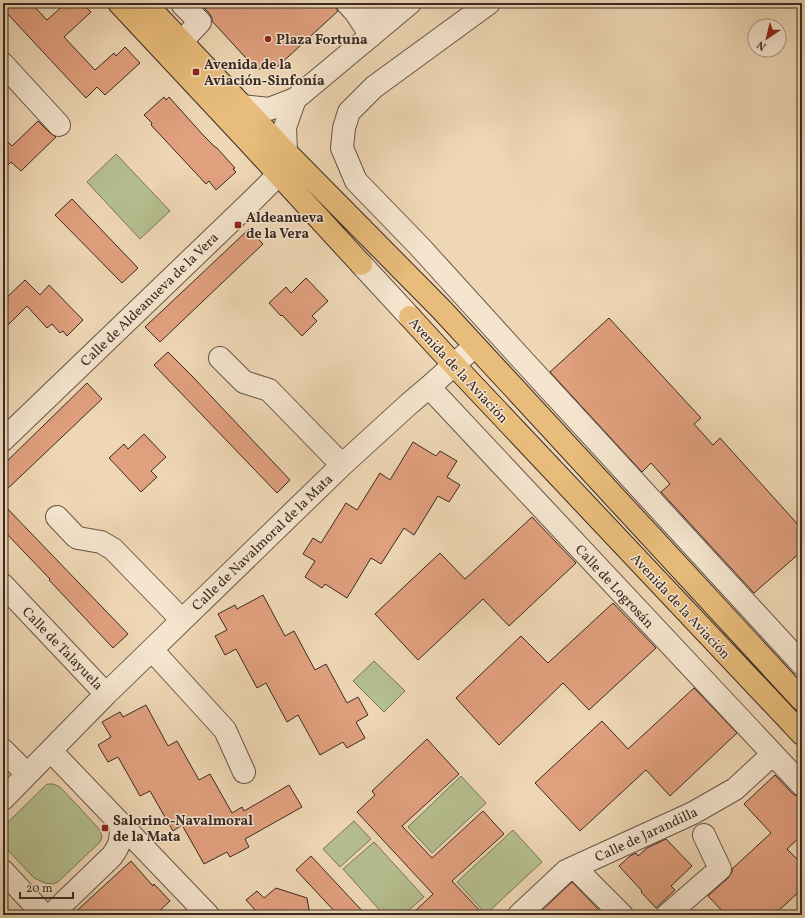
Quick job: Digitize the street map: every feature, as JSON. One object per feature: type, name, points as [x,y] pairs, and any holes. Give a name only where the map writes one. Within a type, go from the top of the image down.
[{"type":"main road","name":"Avenida de la Aviación","points":[[119,3],[361,264]]},
{"type":"main road","name":"Avenida de la Aviación","points":[[145,3],[286,152],[436,304],[802,700]]},
{"type":"main road","name":"Avenida de la Aviación","points":[[410,317],[802,734]]},
{"type":"street","points":[[181,42],[200,22],[183,4],[185,3]]},
{"type":"street","points":[[347,3],[356,13],[378,30]]},
{"type":"street","points":[[368,3],[378,30]]},
{"type":"street","points":[[242,106],[269,109],[295,99],[410,3]]},
{"type":"street","points":[[489,3],[374,88],[349,112],[344,128],[342,148],[356,181],[420,247],[802,664]]},
{"type":"street","points":[[3,64],[60,125]]},
{"type":"street","name":"Calle de Aldeanueva de la Vera","points":[[3,440],[279,174],[286,152],[285,127],[295,99]]},
{"type":"street","name":"Avenida de la Aviación","points":[[361,264],[410,317]]},
{"type":"street","name":"Calle de Navalmoral de la Mata","points":[[3,799],[106,694],[342,465],[475,346]]},
{"type":"street","name":"Calle de Navalmoral de la Mata","points":[[220,358],[244,382],[269,390],[342,465]]},
{"type":"street","name":"Calle de Logrosán","points":[[430,387],[802,785]]},
{"type":"street","name":"Calle de Navalmoral de la Mata","points":[[57,518],[78,538],[102,542],[113,549],[182,620]]},
{"type":"street","name":"Calle de Talayuela","points":[[3,585],[106,694]]},
{"type":"street","points":[[152,650],[225,730],[244,772]]},
{"type":"street","points":[[3,750],[27,774]]},
{"type":"street","points":[[51,751],[203,913]]},
{"type":"street","name":"Calle de Jarandilla","points":[[519,915],[566,871],[699,810],[735,789],[773,754]]},
{"type":"street","points":[[52,915],[112,856],[118,848],[121,824]]},
{"type":"street","points":[[667,915],[720,869],[704,835]]},
{"type":"street","points":[[3,871],[44,915]]},
{"type":"street","points":[[582,875],[622,915]]},
{"type":"green space","points":[[116,154],[170,211],[140,239],[87,182]]},
{"type":"green space","points":[[374,661],[405,691],[384,712],[353,681]]},
{"type":"green space","points":[[461,776],[486,803],[432,853],[408,827]]},
{"type":"green space","points":[[47,784],[53,784],[60,787],[100,830],[102,837],[100,842],[58,882],[53,884],[45,883],[34,878],[3,845],[3,827]]},
{"type":"green space","points":[[354,821],[371,839],[340,867],[323,849]]},
{"type":"green space","points":[[513,830],[542,862],[486,914],[457,882]]},
{"type":"green space","points":[[374,842],[424,897],[403,915],[384,915],[343,869]]},
{"type":"building","points":[[3,3],[31,3],[47,20],[66,3],[82,3],[91,12],[64,37],[95,70],[114,53],[116,56],[125,47],[140,63],[105,95],[97,87],[86,98],[3,9]]},
{"type":"building","name":"Plaza Fortuna","points":[[199,3],[332,3],[338,11],[276,68],[256,69],[212,21],[209,13]]},
{"type":"building","points":[[164,97],[166,100],[169,97],[235,168],[233,169],[236,172],[216,190],[209,181],[206,184],[151,125],[152,123],[144,115]]},
{"type":"building","points":[[38,121],[56,137],[21,171],[11,162],[3,170],[3,137],[12,146]]},
{"type":"building","points":[[72,199],[138,268],[122,283],[55,215]]},
{"type":"building","points":[[249,229],[263,244],[160,342],[145,327]]},
{"type":"building","points":[[306,278],[328,301],[312,316],[317,321],[302,336],[269,303],[286,287],[291,293]]},
{"type":"building","points":[[25,280],[40,295],[49,285],[83,320],[67,336],[63,331],[60,333],[52,324],[47,328],[27,306],[3,330],[3,301]]},
{"type":"building","points":[[609,318],[701,418],[694,424],[713,445],[720,438],[802,529],[802,551],[754,593],[661,492],[670,484],[651,463],[642,472],[550,372]]},
{"type":"building","points":[[168,352],[290,480],[277,493],[154,365]]},
{"type":"building","points":[[87,383],[102,399],[3,493],[3,465]]},
{"type":"building","points":[[144,434],[166,457],[151,471],[157,477],[141,492],[109,458],[124,444],[128,449]]},
{"type":"building","points":[[413,442],[436,456],[440,451],[457,461],[447,477],[460,485],[449,502],[438,496],[414,535],[404,528],[381,564],[371,558],[347,598],[325,584],[322,588],[305,577],[315,561],[303,554],[313,538],[321,543],[346,503],[357,510],[380,473],[390,480]]},
{"type":"building","points":[[3,504],[128,634],[113,648],[3,530]]},
{"type":"building","points":[[532,517],[576,563],[509,626],[483,599],[418,660],[375,614],[440,553],[465,579]]},
{"type":"building","points":[[263,595],[285,636],[294,631],[315,670],[326,664],[347,703],[358,697],[368,715],[356,722],[365,738],[347,748],[343,742],[320,755],[298,715],[287,722],[266,683],[257,688],[236,649],[225,655],[215,636],[227,630],[218,614],[235,605],[237,609]]},
{"type":"building","points":[[613,603],[656,648],[589,710],[563,683],[499,745],[456,698],[521,636],[548,663]]},
{"type":"building","points":[[694,688],[737,733],[670,796],[646,770],[580,831],[535,783],[602,721],[628,749]]},
{"type":"building","points":[[146,705],[168,746],[177,741],[199,780],[210,774],[232,813],[242,807],[244,811],[289,785],[302,807],[245,839],[249,847],[230,857],[227,852],[204,864],[182,825],[173,831],[150,791],[140,796],[118,757],[108,762],[98,745],[111,737],[102,722],[120,712],[123,717]]},
{"type":"building","points":[[427,739],[459,774],[402,826],[432,858],[483,811],[504,834],[452,881],[484,915],[411,915],[433,894],[357,812],[375,795],[372,791]]},
{"type":"building","points":[[775,775],[793,794],[802,801],[802,835],[787,849],[802,864],[802,889],[774,915],[726,915],[708,896],[728,878],[732,872],[732,869],[771,833],[744,804]]},
{"type":"building","points":[[666,839],[692,866],[671,886],[675,890],[656,908],[619,866],[630,856],[636,853],[638,856],[647,848]]},
{"type":"building","points":[[311,856],[366,915],[338,915],[296,870]]},
{"type":"building","points":[[131,861],[153,886],[154,884],[170,901],[155,915],[72,915]]},
{"type":"building","points":[[572,882],[604,915],[537,915]]},
{"type":"building","points":[[276,888],[307,898],[310,915],[257,915],[256,911],[246,900],[257,891],[264,898]]},
{"type":"place","name":"Plaza Fortuna","points":[[268,39]]},
{"type":"place","name":"Avenida de la Aviación-Sinfonía","points":[[196,72]]},
{"type":"place","name":"Aldeanueva de la Vera","points":[[238,225]]},
{"type":"place","name":"Salorino-Navalmoral de la Mata","points":[[105,828]]}]
